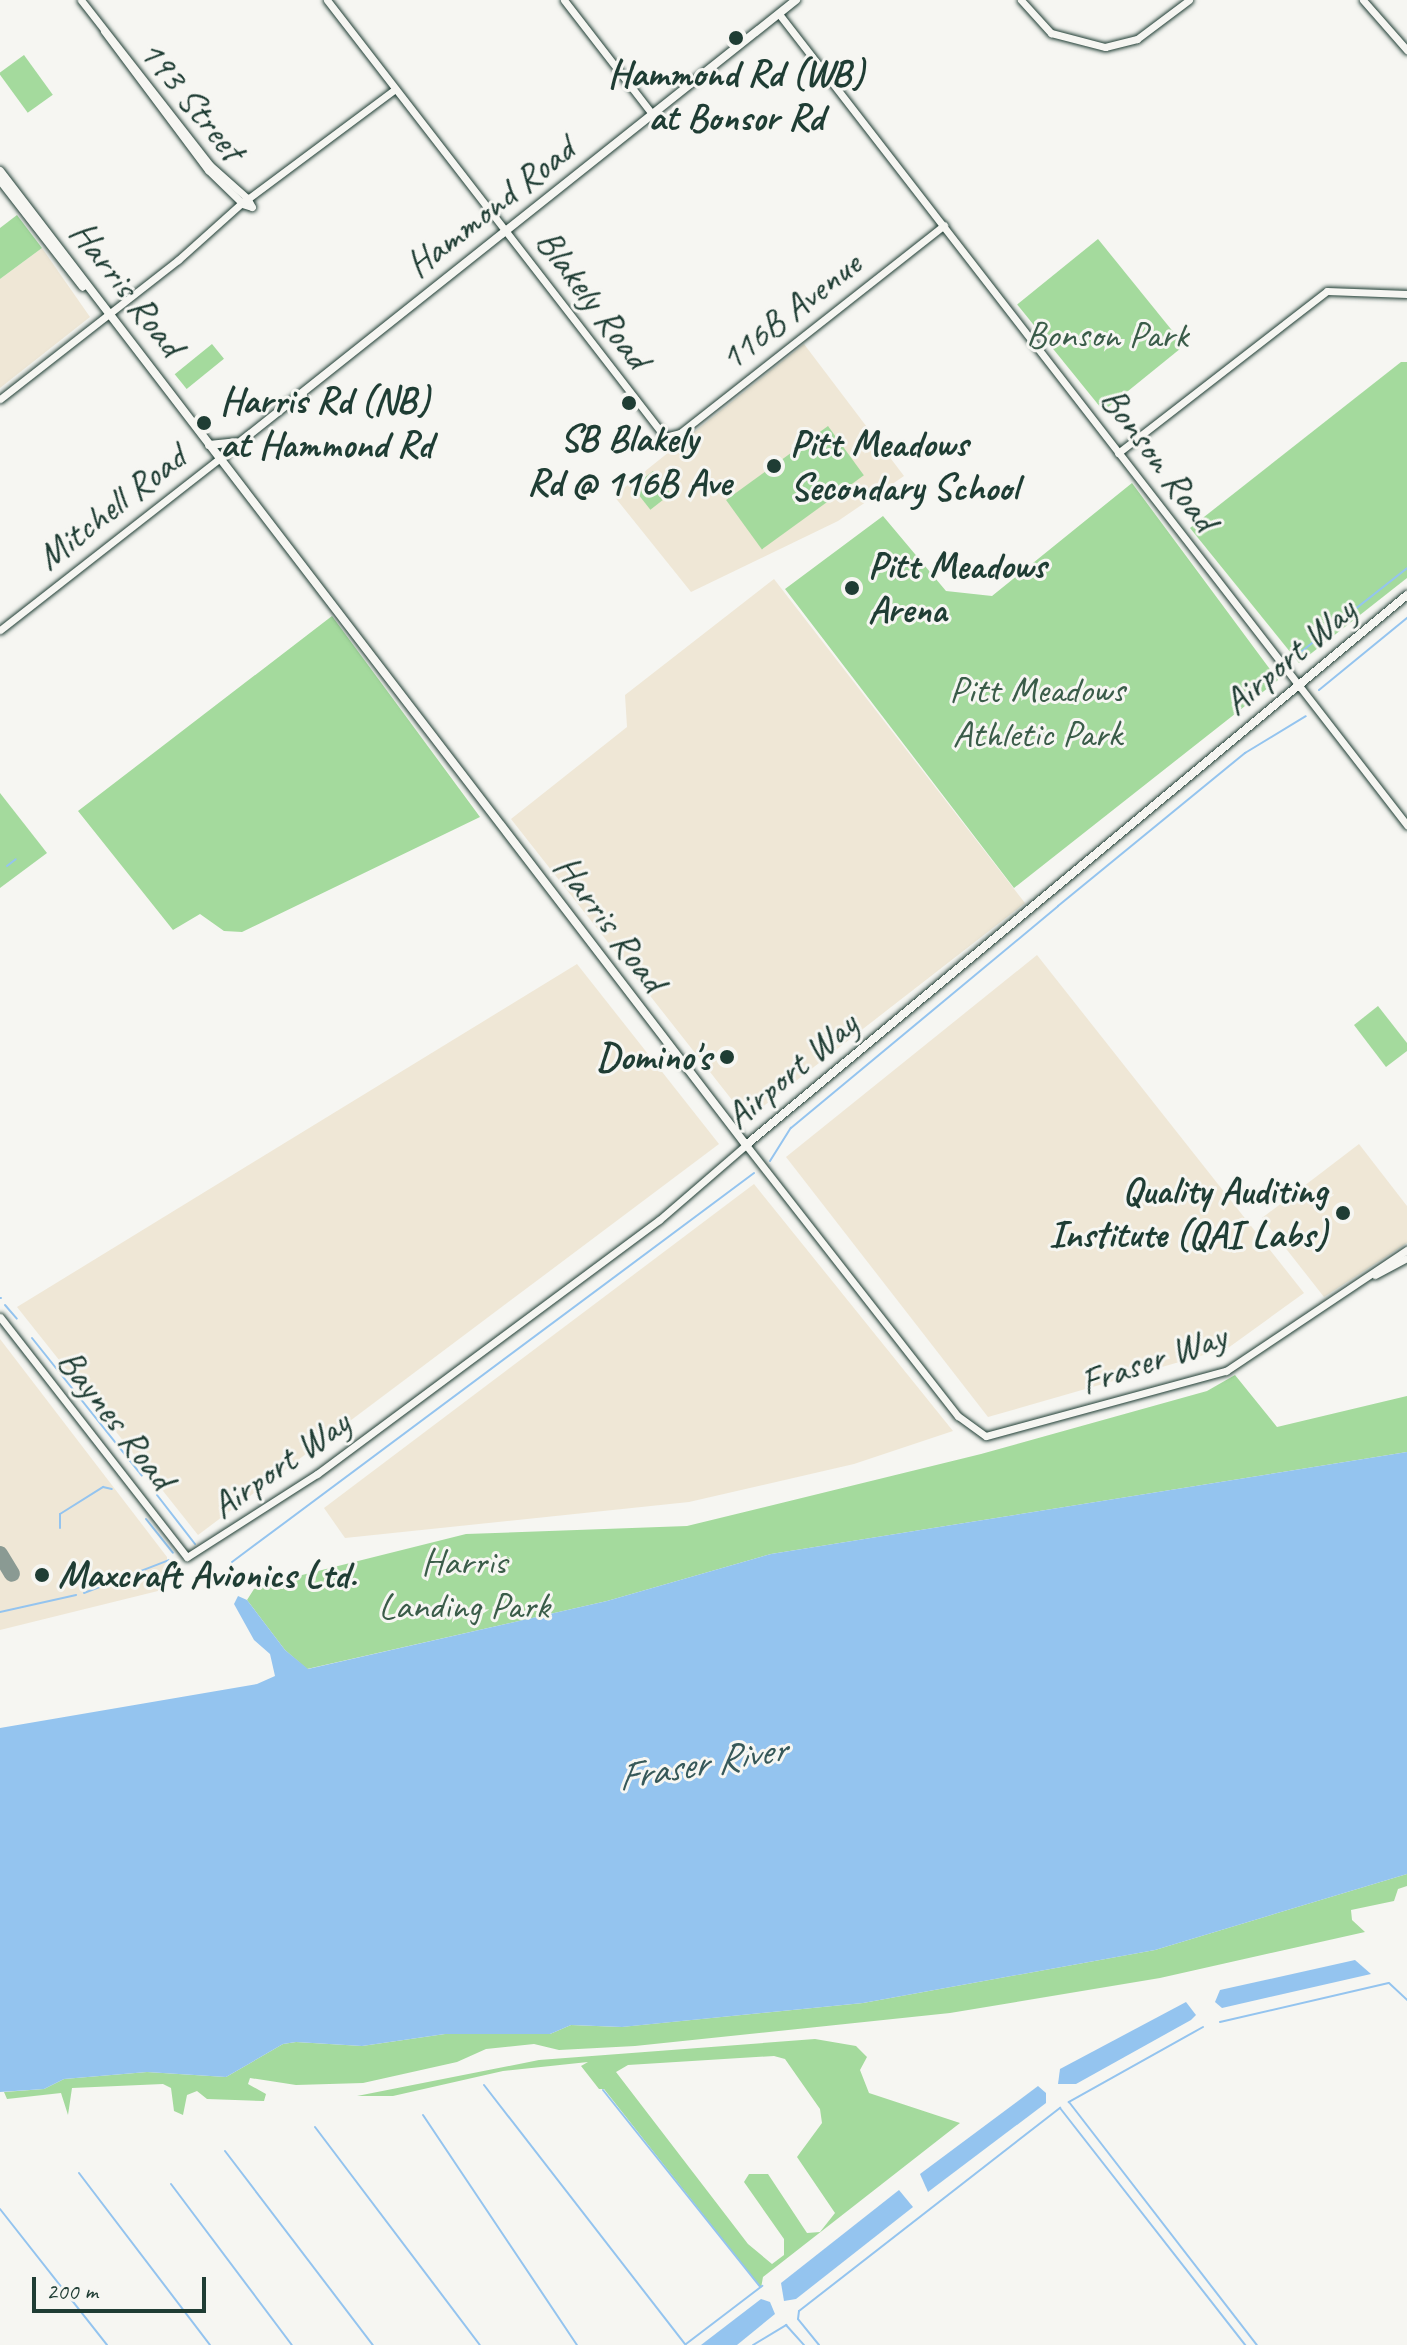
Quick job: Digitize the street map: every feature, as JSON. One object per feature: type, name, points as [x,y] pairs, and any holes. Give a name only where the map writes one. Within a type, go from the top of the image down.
[{"type":"main road","name":"Hammond Road","points":[[220,458],[796,0]]},
{"type":"main road","name":"Harris Road","points":[[0,171],[746,1145]]},
{"type":"main road","name":"Harris Road","points":[[0,180],[108,314]]},
{"type":"main road","points":[[208,443],[244,439]]},
{"type":"main road","name":"Airport Way","points":[[746,1145],[1407,595]]},
{"type":"street","name":"193 Street","points":[[81,0],[208,170],[247,203]]},
{"type":"street","name":"Blakely Road","points":[[327,0],[659,433],[670,438]]},
{"type":"street","points":[[564,0],[653,115]]},
{"type":"street","points":[[1021,0],[1051,33],[1105,47],[1137,39],[1189,0]]},
{"type":"street","points":[[1363,0],[1372,6],[1407,50]]},
{"type":"street","name":"Bonson Road","points":[[779,14],[1407,825]]},
{"type":"street","points":[[0,399],[395,89]]},
{"type":"street","name":"116B Avenue","points":[[670,438],[944,225]]},
{"type":"street","points":[[1118,453],[1327,291],[1407,294]]},
{"type":"street","name":"Mitchell Road","points":[[0,630],[220,458]]},
{"type":"street","name":"Harris Road","points":[[746,1145],[958,1416],[976,1432]]},
{"type":"street","name":"Airport Way","points":[[187,1557],[317,1474],[659,1220],[746,1145]]},
{"type":"street","name":"Fraser Way","points":[[1375,1275],[1407,1250]]},
{"type":"street","name":"Fraser Way","points":[[976,1432],[986,1436],[1020,1430],[1217,1375],[1407,1258]]},
{"type":"street","name":"Baynes Road","points":[[0,1317],[187,1557]]},
{"type":"shaded area","points":[[42,248],[90,317],[0,388],[0,279]]},
{"type":"shaded area","name":"Pitt Meadows Secondary School","points":[[804,344],[904,476],[838,521],[691,592],[614,496]]},
{"type":"shaded area","points":[[774,579],[1025,903],[747,1119],[511,819],[627,727],[625,695]]},
{"type":"shaded area","points":[[1037,955],[1304,1293],[1228,1348],[988,1417],[786,1157]]},
{"type":"shaded area","points":[[577,964],[719,1144],[198,1535],[17,1307]]},
{"type":"shaded area","points":[[1359,1144],[1407,1206],[1407,1243],[1324,1297],[1262,1218]]},
{"type":"shaded area","points":[[754,1184],[953,1431],[854,1464],[689,1502],[345,1538],[324,1508]]},
{"type":"shaded area","points":[[0,1339],[167,1557],[166,1589],[0,1630]]},
{"type":"green space","points":[[24,55],[53,95],[28,113],[0,75]]},
{"type":"green space","points":[[17,215],[42,248],[0,279],[0,228]]},
{"type":"green space","name":"Bonson Park","points":[[1098,239],[1184,345],[1103,411],[1017,304]]},
{"type":"green space","points":[[212,344],[224,359],[187,389],[175,374]]},
{"type":"green space","points":[[1401,362],[1407,362],[1407,578],[1299,663],[1190,528]]},
{"type":"green space","points":[[828,426],[864,475],[762,549],[726,500]]},
{"type":"green space","points":[[653,471],[671,494],[650,510],[633,487]]},
{"type":"green space","name":"Pitt Meadows Athletic Park","points":[[1132,483],[1278,680],[1014,888],[785,589],[883,516],[946,591],[992,596]]},
{"type":"green space","points":[[332,616],[480,817],[242,932],[224,931],[200,914],[173,930],[78,811]]},
{"type":"green space","points":[[0,793],[47,853],[0,888]]},
{"type":"green space","points":[[1378,1006],[1407,1043],[1407,1051],[1386,1067],[1354,1025]]},
{"type":"green space","name":"Harris Landing Park","points":[[1235,1375],[1277,1427],[1407,1396],[1407,1452],[771,1554],[607,1601],[307,1669],[285,1650],[247,1600],[254,1589],[270,1583],[466,1534],[687,1526],[981,1454],[1207,1391]]},
{"type":"green space","points":[[1407,1874],[1407,1886],[1398,1889],[1394,1901],[1351,1910],[1352,1920],[1365,1932],[1160,1978],[950,2013],[635,2046],[559,2050],[534,2044],[486,2049],[457,2062],[363,2083],[296,2085],[250,2078],[248,2084],[266,2094],[264,2101],[207,2099],[197,2091],[187,2095],[183,2115],[174,2111],[171,2088],[163,2084],[72,2088],[68,2115],[61,2093],[7,2099],[4,2092],[44,2089],[64,2079],[147,2072],[226,2077],[283,2044],[296,2042],[362,2046],[445,2034],[550,2034],[571,2025],[621,2027],[863,2003],[1155,1950]]},
{"type":"green space","points":[[815,2039],[856,2046],[867,2057],[860,2070],[869,2093],[960,2123],[763,2277],[761,2288],[604,2089],[599,2089],[581,2066],[588,2062],[503,2071],[393,2096],[357,2096],[539,2060]],"holes":[[[774,2056],[785,2059],[820,2109],[822,2123],[797,2157],[835,2213],[820,2232],[807,2233],[768,2174],[749,2174],[744,2182],[784,2239],[784,2255],[772,2264],[748,2244],[616,2072],[628,2065]]]},
{"type":"water","name":"Fraser River","points":[[1407,1452],[1407,1874],[1155,1950],[863,2003],[622,2027],[571,2025],[550,2034],[445,2034],[362,2046],[296,2042],[283,2044],[226,2077],[147,2072],[64,2079],[44,2089],[0,2092],[0,1728],[257,1684],[275,1676],[270,1654],[254,1640],[234,1604],[238,1596],[247,1600],[285,1650],[308,1669],[607,1601],[771,1554]]},
{"type":"water","points":[[1355,1960],[1371,1974],[1222,2008],[1215,2002],[1220,1990]]},
{"type":"water","points":[[1186,2002],[1196,2015],[1191,2020],[1076,2084],[1058,2084],[1060,2069]]},
{"type":"water","points":[[1038,2086],[1046,2093],[1046,2103],[928,2192],[920,2174]]},
{"type":"water","points":[[899,2190],[913,2207],[796,2299],[784,2301],[781,2283]]},
{"type":"water","points":[[761,2299],[770,2302],[775,2314],[737,2345],[701,2345]]},
{"type":"waterway","points":[[1297,655],[1407,568]]},
{"type":"waterway","points":[[1319,690],[1407,618]]},
{"type":"waterway","points":[[770,1161],[791,1128],[1058,906],[1245,753],[1306,716]]},
{"type":"waterway","points":[[7,866],[16,859]]},
{"type":"waterway","points":[[232,1562],[754,1173]]},
{"type":"waterway","points":[[5,1305],[17,1319]]},
{"type":"waterway","points":[[32,1338],[142,1476]]},
{"type":"waterway","points":[[60,1528],[60,1514],[103,1487],[112,1489]]},
{"type":"waterway","points":[[157,1495],[195,1544]]},
{"type":"waterway","points":[[146,1519],[173,1553]]},
{"type":"waterway","points":[[84,1593],[169,1560]]},
{"type":"waterway","points":[[0,1612],[76,1595]]},
{"type":"waterway","points":[[1220,2022],[1389,1983],[1407,2000]]},
{"type":"waterway","points":[[1203,2027],[1069,2102],[1257,2345]]},
{"type":"waterway","points":[[484,2085],[686,2345]]},
{"type":"waterway","points":[[603,2090],[760,2287]]},
{"type":"waterway","points":[[819,2345],[798,2319],[799,2311],[1060,2108],[1245,2345]]},
{"type":"waterway","points":[[423,2115],[577,2345]]},
{"type":"waterway","points":[[315,2127],[480,2345]]},
{"type":"waterway","points":[[225,2151],[373,2345]]},
{"type":"waterway","points":[[79,2173],[210,2345]]},
{"type":"waterway","points":[[171,2184],[292,2345]]},
{"type":"waterway","points":[[0,2209],[107,2345]]},
{"type":"waterway","points":[[686,2344],[762,2286]]},
{"type":"waterway","points":[[753,2345],[786,2325],[804,2345]]},
{"type":"taxiway","points":[[0,1554],[12,1574]]},
{"type":"place","name":"Hammond Rd (WB) at Bonsor Rd","points":[[736,38]]},
{"type":"place","name":"SB Blakely Rd @ 116B Ave","points":[[629,403]]},
{"type":"place","name":"Harris Rd (NB) at Hammond Rd","points":[[204,423]]},
{"type":"place","name":"Pitt Meadows Secondary School","points":[[774,466]]},
{"type":"place","name":"Pitt Meadows Arena","points":[[852,588]]},
{"type":"place","name":"Domino's","points":[[727,1057]]},
{"type":"place","name":"Quality Auditing Institute (QAI Labs)","points":[[1343,1213]]},
{"type":"place","name":"Maxcraft Avionics Ltd.","points":[[42,1575]]}]
